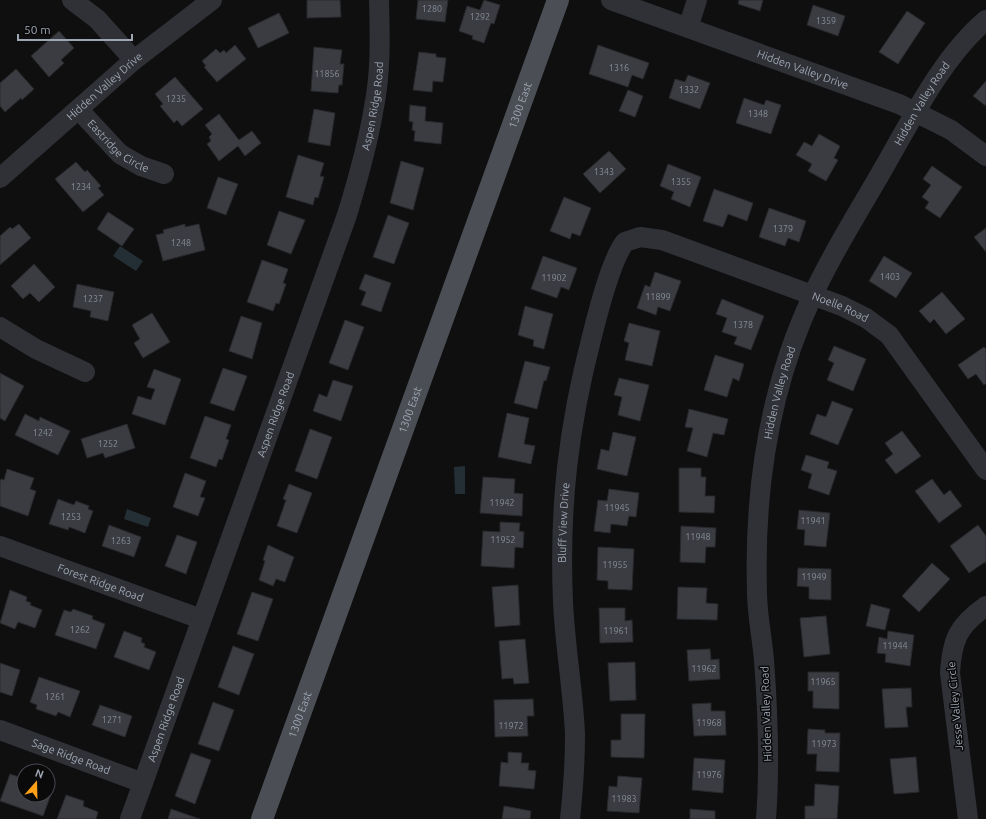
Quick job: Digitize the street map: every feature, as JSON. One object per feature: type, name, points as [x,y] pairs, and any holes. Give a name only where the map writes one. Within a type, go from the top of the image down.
[{"type":"main road","name":"1300 East","points":[[262,819],[558,0]]},
{"type":"street","points":[[72,0],[97,19],[134,60]]},
{"type":"street","name":"Hidden Valley Drive","points":[[0,178],[134,60],[212,0]]},
{"type":"street","name":"Aspen Ridge Road","points":[[130,819],[348,215],[364,161],[375,106],[380,47],[379,0]]},
{"type":"street","name":"Hidden Valley Drive","points":[[611,0],[917,112],[951,130],[986,156]]},
{"type":"street","points":[[688,28],[697,0]]},
{"type":"street","name":"Hidden Valley Road","points":[[766,819],[769,780],[768,719],[757,594],[756,528],[763,459],[778,390],[800,324],[812,295],[931,87],[955,53],[986,20]]},
{"type":"street","name":"Eastridge Circle","points":[[79,110],[120,154],[141,166],[164,174]]},
{"type":"street","name":"Noelle Road","points":[[631,239],[640,237],[662,240],[842,306],[866,318],[889,335],[986,470]]},
{"type":"street","name":"Bluff View Drive","points":[[570,819],[574,734],[563,604],[561,544],[564,488],[572,424],[582,374],[598,314],[618,255],[625,242],[631,239]]},
{"type":"street","points":[[0,327],[36,349],[85,372]]},
{"type":"street","name":"Forest Ridge Road","points":[[0,546],[201,619]]},
{"type":"street","name":"Jesse Valley Circle","points":[[968,819],[950,673],[951,650],[960,628],[986,606]]},
{"type":"street","name":"Sage Ridge Road","points":[[0,730],[143,783]]},
{"type":"shaded area","points":[[120,246],[143,261],[136,271],[113,256]]},
{"type":"shaded area","points":[[465,466],[465,494],[455,494],[454,467]]},
{"type":"shaded area","points":[[127,509],[151,518],[148,527],[124,519]]},
{"type":"building","points":[[307,0],[340,0],[341,17],[307,18]]},
{"type":"building","points":[[418,0],[448,0],[445,22],[416,19]]},
{"type":"building","points":[[484,0],[500,5],[494,24],[491,23],[484,43],[472,39],[473,36],[459,31],[467,6],[480,10]]},
{"type":"building","points":[[739,0],[763,0],[760,11],[738,4]]},
{"type":"building","points":[[813,5],[845,16],[838,36],[807,25]]},
{"type":"building","points":[[907,11],[925,23],[898,64],[879,52]]},
{"type":"building","points":[[279,13],[289,33],[258,48],[248,28]]},
{"type":"building","points":[[59,31],[74,48],[61,60],[64,63],[49,77],[31,56]]},
{"type":"building","points":[[235,45],[246,59],[217,82],[204,67],[206,66],[202,61],[216,49],[220,53],[224,50],[226,53]]},
{"type":"building","points":[[598,45],[649,63],[643,79],[632,75],[628,87],[589,74]]},
{"type":"building","points":[[314,47],[342,50],[340,64],[344,64],[342,85],[339,85],[338,93],[311,91]]},
{"type":"building","points":[[419,52],[436,54],[436,57],[446,58],[443,82],[433,81],[432,92],[413,90]]},
{"type":"building","points":[[16,69],[34,89],[5,112],[0,106],[0,83]]},
{"type":"building","points":[[688,75],[710,83],[700,109],[669,98],[675,79],[685,82]]},
{"type":"building","points":[[175,77],[203,109],[182,126],[177,120],[174,123],[160,106],[163,104],[155,94]]},
{"type":"building","points":[[986,81],[986,106],[973,96]]},
{"type":"building","points":[[628,90],[643,96],[635,117],[619,111]]},
{"type":"building","points":[[744,98],[764,105],[766,100],[781,105],[771,134],[736,123]]},
{"type":"building","points":[[410,105],[426,107],[425,121],[443,123],[441,144],[414,141],[415,131],[412,130],[413,122],[409,121]]},
{"type":"building","points":[[314,109],[335,113],[330,146],[308,142]]},
{"type":"building","points":[[219,114],[239,140],[252,131],[261,143],[245,156],[238,146],[219,161],[207,144],[211,141],[209,137],[212,134],[205,125]]},
{"type":"building","points":[[819,134],[840,146],[834,158],[838,160],[826,181],[808,171],[812,164],[796,155],[804,142],[812,146]]},
{"type":"building","points":[[609,151],[626,169],[600,193],[583,174]]},
{"type":"building","points":[[298,155],[324,163],[320,176],[324,177],[318,198],[315,197],[313,205],[286,197]]},
{"type":"building","points":[[401,161],[424,168],[413,210],[390,203]]},
{"type":"building","points":[[76,162],[85,172],[87,170],[101,186],[98,188],[104,195],[83,212],[55,179]]},
{"type":"building","points":[[668,164],[701,177],[690,207],[671,199],[674,192],[660,186]]},
{"type":"building","points":[[932,166],[962,187],[940,218],[925,208],[929,202],[922,197],[931,185],[923,179]]},
{"type":"building","points":[[218,177],[238,184],[226,215],[207,208]]},
{"type":"building","points":[[714,189],[753,203],[747,221],[728,214],[723,227],[703,221]]},
{"type":"building","points":[[564,197],[591,208],[580,236],[572,233],[570,239],[550,231]]},
{"type":"building","points":[[769,208],[806,221],[799,242],[788,238],[785,246],[759,237]]},
{"type":"building","points":[[279,211],[305,220],[291,254],[267,245]]},
{"type":"building","points":[[108,212],[134,229],[122,246],[97,229]]},
{"type":"building","points":[[388,215],[409,223],[394,264],[373,257]]},
{"type":"building","points":[[19,224],[31,238],[0,265],[0,236],[10,227],[12,229]]},
{"type":"building","points":[[185,224],[185,227],[199,224],[205,250],[163,261],[156,235],[164,233],[163,230]]},
{"type":"building","points":[[986,228],[986,252],[974,237]]},
{"type":"building","points":[[543,256],[577,268],[569,290],[561,287],[557,298],[531,289]]},
{"type":"building","points":[[884,256],[912,273],[896,298],[869,281]]},
{"type":"building","points":[[262,260],[288,269],[283,283],[286,284],[279,304],[276,303],[273,311],[247,302]]},
{"type":"building","points":[[34,264],[55,287],[39,302],[30,293],[23,299],[11,286]]},
{"type":"building","points":[[655,272],[681,281],[670,311],[658,307],[656,315],[637,308],[645,285],[650,287]]},
{"type":"building","points":[[365,274],[391,283],[381,312],[361,305],[366,292],[359,289]]},
{"type":"building","points":[[77,284],[114,292],[108,321],[90,317],[91,311],[73,307]]},
{"type":"building","points":[[942,292],[965,319],[946,334],[934,319],[930,323],[919,311]]},
{"type":"building","points":[[722,299],[764,316],[751,350],[734,344],[737,337],[722,332],[727,318],[716,314]]},
{"type":"building","points":[[525,306],[553,314],[544,349],[533,346],[534,340],[518,335]]},
{"type":"building","points":[[152,313],[170,342],[143,358],[134,343],[140,339],[132,325]]},
{"type":"building","points":[[241,316],[262,323],[252,359],[229,351]]},
{"type":"building","points":[[345,320],[364,327],[348,370],[329,363]]},
{"type":"building","points":[[629,323],[660,331],[652,366],[625,360],[629,343],[624,341]]},
{"type":"building","points":[[834,346],[866,359],[853,391],[827,380],[834,363],[828,360]]},
{"type":"building","points":[[984,347],[986,349],[986,383],[984,385],[976,374],[968,379],[958,365]]},
{"type":"building","points":[[715,355],[744,364],[739,381],[733,378],[727,397],[704,390]]},
{"type":"building","points":[[525,361],[550,367],[546,381],[544,380],[537,409],[514,403]]},
{"type":"building","points":[[223,368],[247,376],[234,411],[210,403]]},
{"type":"building","points":[[154,369],[181,379],[165,425],[132,414],[138,396],[151,400],[155,389],[147,387]]},
{"type":"building","points":[[0,373],[24,386],[5,421],[0,418]]},
{"type":"building","points":[[619,378],[649,385],[640,421],[618,415],[622,397],[614,395]]},
{"type":"building","points":[[333,380],[353,386],[341,421],[313,411],[319,394],[327,397]]},
{"type":"building","points":[[832,401],[853,409],[838,445],[810,434],[817,414],[826,417]]},
{"type":"building","points":[[689,409],[728,419],[724,435],[713,433],[707,457],[687,451],[693,428],[685,427]]},
{"type":"building","points":[[507,413],[529,418],[524,444],[535,446],[531,464],[498,457]]},
{"type":"building","points":[[25,414],[39,421],[40,417],[70,431],[58,455],[15,435]]},
{"type":"building","points":[[205,416],[231,425],[226,439],[229,440],[222,460],[219,459],[216,467],[190,458]]},
{"type":"building","points":[[127,424],[135,448],[105,458],[103,453],[87,458],[81,439]]},
{"type":"building","points":[[310,429],[332,437],[317,479],[295,471]]},
{"type":"building","points":[[902,431],[921,456],[896,474],[885,460],[893,454],[885,443]]},
{"type":"building","points":[[613,432],[636,437],[627,476],[597,469],[601,449],[609,451]]},
{"type":"building","points":[[806,455],[829,462],[827,468],[837,471],[829,495],[808,488],[812,474],[801,470]]},
{"type":"building","points":[[679,468],[701,468],[701,477],[706,477],[705,496],[715,496],[714,513],[679,512]]},
{"type":"building","points":[[7,469],[34,478],[30,489],[36,491],[28,516],[0,506],[0,481],[1,479],[4,480]]},
{"type":"building","points":[[185,473],[206,481],[200,497],[205,498],[198,516],[173,507]]},
{"type":"building","points":[[483,477],[515,479],[514,493],[523,494],[522,516],[480,513]]},
{"type":"building","points":[[932,479],[944,495],[950,490],[962,506],[939,523],[915,491]]},
{"type":"building","points":[[289,484],[312,493],[297,533],[277,526],[286,500],[283,499]]},
{"type":"building","points":[[609,489],[639,493],[636,517],[629,516],[627,526],[611,524],[610,533],[594,531],[598,500],[607,501]]},
{"type":"building","points":[[58,499],[74,505],[76,501],[89,506],[88,509],[93,511],[85,533],[69,527],[68,530],[49,524]]},
{"type":"building","points":[[799,510],[830,513],[826,547],[804,545],[805,530],[797,529]]},
{"type":"building","points":[[500,522],[520,523],[519,531],[524,532],[523,548],[515,547],[514,568],[481,566],[483,531],[500,532]]},
{"type":"building","points":[[109,525],[141,537],[134,557],[102,546]]},
{"type":"building","points":[[978,525],[986,536],[986,564],[985,562],[969,573],[950,546]]},
{"type":"building","points":[[681,526],[716,528],[715,547],[706,547],[705,563],[680,562]]},
{"type":"building","points":[[177,535],[197,542],[186,574],[165,566]]},
{"type":"building","points":[[268,545],[294,557],[285,582],[276,579],[273,586],[259,580]]},
{"type":"building","points":[[598,547],[634,549],[632,590],[608,589],[608,581],[597,580]]},
{"type":"building","points":[[932,563],[950,579],[919,612],[902,596]]},
{"type":"building","points":[[798,568],[831,569],[831,600],[809,599],[809,587],[797,586]]},
{"type":"building","points":[[518,585],[520,625],[495,627],[492,587]]},
{"type":"building","points":[[678,587],[707,588],[706,603],[718,604],[717,620],[677,619]]},
{"type":"building","points":[[10,590],[27,597],[26,601],[31,603],[30,605],[42,610],[35,628],[18,622],[15,629],[0,623]]},
{"type":"building","points":[[252,592],[273,599],[258,641],[237,634]]},
{"type":"building","points":[[871,604],[890,609],[885,630],[866,626]]},
{"type":"building","points":[[599,608],[625,608],[625,621],[632,620],[633,642],[600,643]]},
{"type":"building","points":[[73,609],[93,616],[92,619],[105,624],[96,649],[55,635],[64,610],[71,612]]},
{"type":"building","points":[[826,616],[830,654],[804,657],[800,618]]},
{"type":"building","points":[[124,631],[142,638],[141,642],[145,644],[144,647],[156,652],[149,670],[114,657]]},
{"type":"building","points":[[888,631],[914,635],[910,666],[885,662],[886,654],[877,653],[879,637],[887,639]]},
{"type":"building","points":[[525,639],[529,683],[514,684],[513,678],[502,679],[499,641]]},
{"type":"building","points":[[233,646],[254,654],[239,695],[218,687]]},
{"type":"building","points":[[710,649],[711,660],[719,659],[720,679],[689,681],[687,650]]},
{"type":"building","points":[[635,662],[636,700],[610,701],[608,663]]},
{"type":"building","points":[[0,663],[20,670],[12,696],[0,692]]},
{"type":"building","points":[[808,672],[839,672],[839,709],[813,708],[813,691],[808,691]]},
{"type":"building","points":[[39,677],[80,691],[70,717],[58,712],[56,716],[36,709],[37,705],[30,702]]},
{"type":"building","points":[[911,688],[912,707],[906,707],[908,727],[885,728],[882,689]]},
{"type":"building","points":[[533,699],[534,716],[527,716],[528,736],[495,737],[494,700]]},
{"type":"building","points":[[213,702],[234,710],[219,751],[198,744]]},
{"type":"building","points":[[711,703],[711,711],[725,711],[726,735],[694,736],[692,704]]},
{"type":"building","points":[[100,705],[132,716],[125,737],[92,725]]},
{"type":"building","points":[[621,714],[645,714],[644,758],[611,757],[611,740],[621,740]]},
{"type":"building","points":[[808,729],[825,730],[825,733],[840,733],[839,772],[816,771],[817,754],[807,754]]},
{"type":"building","points":[[508,752],[522,753],[521,763],[529,763],[528,770],[536,771],[534,789],[499,786],[501,762],[508,763]]},
{"type":"building","points":[[191,753],[211,760],[195,804],[175,796]]},
{"type":"building","points":[[916,757],[919,792],[894,794],[890,759]]},
{"type":"building","points":[[694,758],[725,760],[723,793],[692,790]]},
{"type":"building","points":[[10,774],[16,776],[16,803],[48,803],[43,816],[0,801]]},
{"type":"building","points":[[618,776],[642,778],[639,813],[607,811],[609,786],[617,787]]},
{"type":"building","points":[[815,784],[839,786],[837,819],[805,819],[805,806],[814,806]]},
{"type":"building","points":[[66,795],[84,801],[83,806],[98,812],[96,819],[57,819]]},
{"type":"building","points":[[504,806],[531,811],[530,819],[502,819]]},
{"type":"building","points":[[171,809],[200,819],[168,819]]},
{"type":"building","points":[[690,809],[715,811],[715,819],[690,819]]}]
